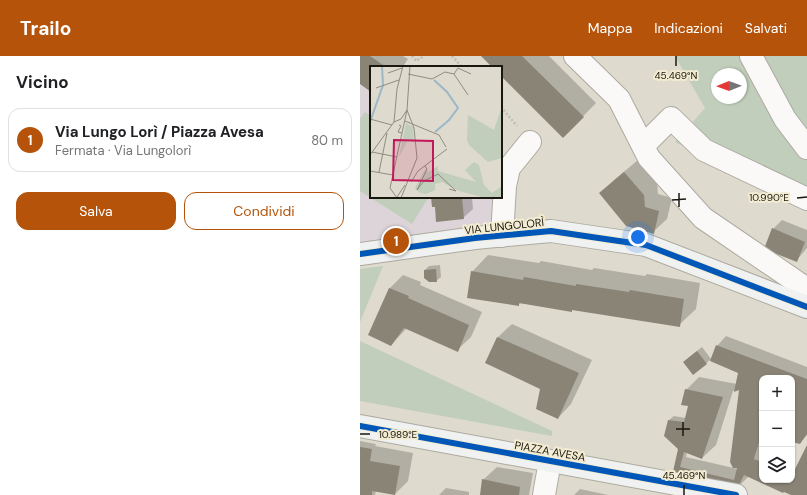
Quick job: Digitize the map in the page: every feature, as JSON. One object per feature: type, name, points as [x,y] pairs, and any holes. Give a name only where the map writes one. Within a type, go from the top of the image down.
[{"type":"street","points":[[575,56],[619,99],[649,158],[704,218],[807,289]]},
{"type":"street","points":[[751,56],[785,119],[807,148]]},
{"type":"street","points":[[643,146],[672,118],[704,150],[807,198]]},
{"type":"street","name":"VIA LUNGOLORÌ","points":[[502,236],[505,186],[510,168],[530,142]]},
{"type":"street","name":"VIA LUNGOLORÌ","points":[[360,254],[475,238],[551,231],[646,245],[807,307]]},
{"type":"street","name":"PIAZZA AVESA","points":[[360,426],[736,495]]},
{"type":"street","points":[[544,495],[550,462]]},
{"type":"path","points":[[412,56],[416,61],[424,56]]},
{"type":"path","points":[[452,56],[461,66]]},
{"type":"path","points":[[502,108],[530,142]]},
{"type":"shaded area","points":[[360,79],[370,85],[370,198],[495,198],[491,229],[360,254]]},
{"type":"green space","points":[[675,56],[807,56],[807,207],[675,142],[705,108]]},
{"type":"green space","points":[[365,112],[370,115],[370,197],[360,191],[360,119]]},
{"type":"green space","points":[[371,198],[428,198],[412,224]]},
{"type":"green space","points":[[383,266],[360,322],[360,269]]},
{"type":"green space","points":[[360,341],[552,431],[552,436],[360,401]]},
{"type":"building","points":[[360,56],[370,56],[385,66],[370,66],[370,91],[360,84]]},
{"type":"building","points":[[481,56],[522,56],[584,117],[563,138],[502,77],[502,66],[491,66]]},
{"type":"building","points":[[624,172],[644,195],[645,207],[659,211],[654,234],[626,226],[599,193]]},
{"type":"building","points":[[431,198],[462,198],[464,219],[436,222],[435,207],[432,207]]},
{"type":"building","points":[[772,228],[805,242],[797,262],[764,249]]},
{"type":"building","points":[[436,269],[437,282],[429,282],[424,278],[424,270]]},
{"type":"building","points":[[471,271],[523,280],[524,277],[576,286],[576,284],[629,292],[630,290],[684,299],[680,327],[572,310],[572,312],[519,303],[519,306],[467,298]]},
{"type":"building","points":[[389,288],[469,325],[458,352],[404,328],[391,346],[368,335]]},
{"type":"building","points":[[497,337],[579,373],[558,419],[536,409],[540,389],[485,363]]},
{"type":"building","points":[[716,345],[807,379],[807,434],[800,444],[795,443],[795,375],[759,375],[759,442],[754,459],[759,461],[759,482],[744,475],[736,491],[672,476],[678,449],[664,436],[668,420],[684,422],[688,406],[681,405],[685,389],[723,397],[702,459],[684,452],[680,467],[734,480],[737,468],[733,468],[730,462],[739,390],[734,392],[738,373],[710,361]]},
{"type":"building","points":[[697,351],[707,364],[693,375],[683,362]]},
{"type":"building","points":[[807,445],[807,495],[791,495],[784,492],[783,493],[761,483],[795,483],[795,469]]},
{"type":"building","points":[[360,447],[372,449],[370,461],[400,466],[395,495],[372,491],[372,495],[360,495]]},
{"type":"building","points":[[482,479],[520,487],[519,495],[480,495]]},
{"type":"cycle path","points":[[360,254],[475,238],[551,231],[646,245],[807,307]]},
{"type":"cycle path","points":[[360,426],[736,495]]},
{"type":"place","name":"Via Lungo Lorì / Piazza Avesa","points":[[396,241]]}]
